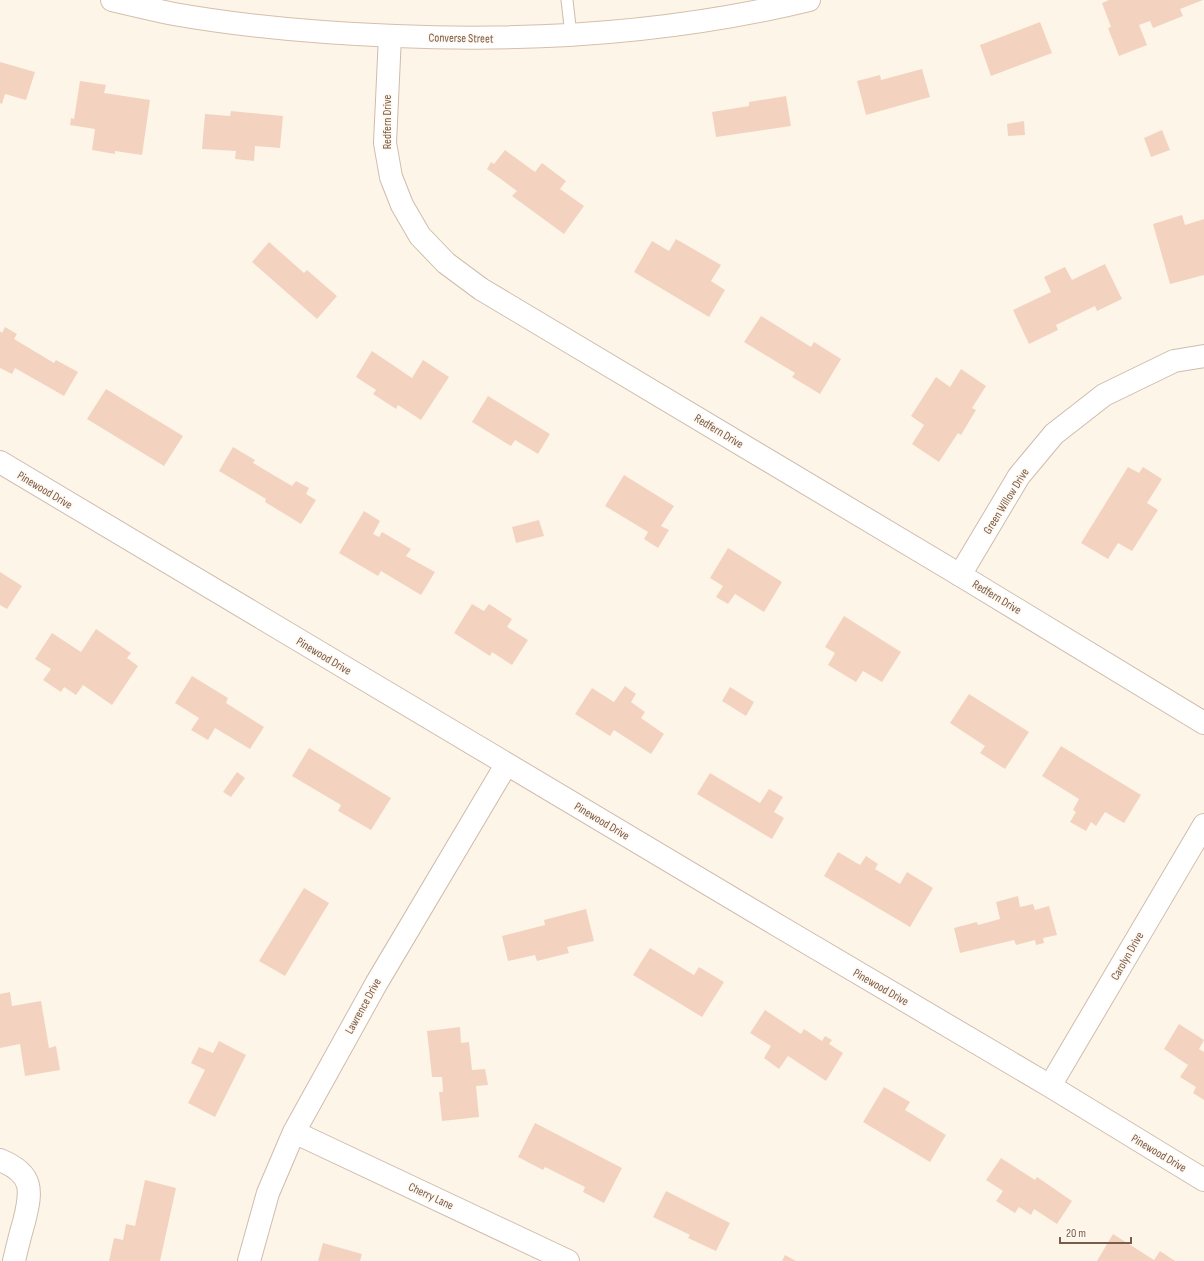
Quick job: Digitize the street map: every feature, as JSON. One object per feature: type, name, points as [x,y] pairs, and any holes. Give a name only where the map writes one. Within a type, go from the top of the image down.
[{"type":"street","name":"Converse Street","points":[[112,0],[174,14],[304,31],[390,36],[488,38],[571,35],[658,27],[708,20],[809,0]]},
{"type":"street","name":"Redfern Drive","points":[[390,36],[385,143],[391,177],[402,205],[420,236],[446,263],[481,289],[960,575],[1204,723]]},
{"type":"street","name":"Green Willow Drive","points":[[960,575],[1019,476],[1054,434],[1104,395],[1174,361],[1204,356]]},
{"type":"street","name":"Pinewood Drive","points":[[0,462],[506,765],[1050,1086],[1204,1180]]},
{"type":"street","name":"Lawrence Drive","points":[[249,1261],[268,1193],[294,1132],[376,984],[506,765]]},
{"type":"street","name":"Carolyn Drive","points":[[1050,1086],[1204,825]]},
{"type":"street","name":"Cherry Lane","points":[[294,1132],[568,1261]]},
{"type":"street","points":[[0,1160],[18,1168],[26,1179],[29,1190],[29,1201],[14,1261]]},
{"type":"lane","points":[[567,0],[571,35]]},
{"type":"building","points":[[1109,0],[1203,0],[1180,9],[1183,16],[1153,28],[1150,21],[1139,25],[1147,45],[1119,56],[1108,28],[1111,27],[1102,3]]},
{"type":"building","points":[[1040,22],[1052,53],[991,76],[980,45]]},
{"type":"building","points":[[0,62],[35,72],[26,100],[5,94],[2,104],[0,103]]},
{"type":"building","points":[[922,69],[930,97],[866,115],[857,81],[880,75],[881,80]]},
{"type":"building","points":[[80,81],[106,85],[104,93],[150,100],[142,155],[115,151],[115,154],[92,150],[95,129],[70,125],[71,118],[74,119]]},
{"type":"building","points":[[786,96],[791,126],[716,137],[712,112],[749,106],[749,102]]},
{"type":"building","points":[[231,111],[283,116],[280,148],[255,146],[254,161],[235,159],[236,151],[202,149],[205,114],[230,116]]},
{"type":"building","points":[[1024,121],[1025,135],[1008,136],[1007,124]]},
{"type":"building","points":[[1162,130],[1170,150],[1151,157],[1144,138]]},
{"type":"building","points":[[505,150],[535,172],[542,163],[566,181],[560,189],[584,206],[564,234],[512,196],[517,191],[487,169],[491,162],[494,164]]},
{"type":"building","points":[[1182,215],[1185,225],[1204,219],[1204,275],[1170,284],[1153,224]]},
{"type":"building","points":[[676,239],[721,265],[711,281],[725,290],[709,317],[634,272],[652,241],[669,251]]},
{"type":"building","points":[[269,242],[304,273],[307,270],[337,296],[317,319],[252,262]]},
{"type":"building","points":[[1105,264],[1122,299],[1097,311],[1095,306],[1056,325],[1058,330],[1029,344],[1013,310],[1051,292],[1044,277],[1065,267],[1072,280]]},
{"type":"building","points":[[761,316],[811,347],[814,342],[841,359],[820,394],[792,377],[795,373],[744,342]]},
{"type":"building","points":[[5,327],[17,334],[14,339],[54,363],[56,360],[78,372],[64,396],[15,368],[12,374],[0,368],[0,331],[2,333]]},
{"type":"building","points":[[372,351],[412,378],[423,360],[449,377],[421,420],[398,405],[396,409],[373,394],[376,390],[356,377]]},
{"type":"building","points":[[961,369],[986,386],[972,408],[976,410],[961,435],[958,433],[939,462],[912,444],[924,425],[911,416],[936,377],[950,387]]},
{"type":"building","points":[[106,389],[183,436],[164,466],[87,419]]},
{"type":"building","points":[[488,396],[550,434],[538,454],[515,440],[511,446],[472,422]]},
{"type":"building","points":[[233,447],[255,460],[253,463],[292,486],[296,481],[309,488],[306,494],[316,500],[301,524],[265,502],[266,499],[219,471]]},
{"type":"building","points":[[1128,467],[1139,473],[1143,467],[1162,479],[1147,503],[1158,510],[1132,551],[1118,543],[1108,559],[1081,543]]},
{"type":"building","points":[[624,475],[674,506],[661,526],[669,530],[658,548],[644,539],[648,532],[605,506]]},
{"type":"building","points":[[364,511],[380,521],[373,534],[379,537],[382,532],[411,549],[406,556],[435,572],[421,595],[381,571],[378,576],[339,553]]},
{"type":"building","points":[[539,520],[544,536],[516,543],[512,527]]},
{"type":"building","points":[[728,548],[782,582],[764,612],[735,594],[728,604],[716,597],[723,586],[710,578]]},
{"type":"building","points":[[0,572],[22,586],[7,609],[0,605]]},
{"type":"building","points":[[472,604],[484,611],[489,604],[512,619],[507,627],[528,640],[512,665],[492,652],[490,656],[454,633]]},
{"type":"building","points":[[844,616],[901,652],[882,682],[863,671],[856,682],[828,665],[835,653],[825,647]]},
{"type":"building","points":[[96,629],[131,653],[127,658],[138,666],[112,705],[83,685],[76,695],[64,687],[61,692],[43,680],[51,669],[35,659],[52,633],[81,652]]},
{"type":"building","points":[[192,676],[228,698],[226,703],[264,727],[250,749],[215,728],[208,740],[191,730],[199,718],[175,703]]},
{"type":"building","points":[[625,686],[636,694],[631,702],[645,712],[641,718],[664,734],[651,754],[614,730],[610,736],[575,714],[592,688],[614,702]]},
{"type":"building","points":[[730,687],[754,702],[746,716],[722,701]]},
{"type":"building","points":[[969,694],[1029,732],[1005,769],[980,753],[985,746],[950,723]]},
{"type":"building","points":[[1061,746],[1141,795],[1124,823],[1105,812],[1096,826],[1091,822],[1086,831],[1070,822],[1076,812],[1073,810],[1079,799],[1042,776]]},
{"type":"building","points":[[309,748],[391,798],[371,830],[338,811],[341,805],[292,776]]},
{"type":"building","points":[[237,772],[245,778],[231,797],[223,792]]},
{"type":"building","points":[[710,773],[760,803],[769,789],[783,797],[774,812],[784,818],[772,839],[697,794]]},
{"type":"building","points":[[838,852],[860,865],[866,856],[878,864],[875,869],[900,884],[907,872],[933,888],[910,927],[824,876]]},
{"type":"building","points":[[304,888],[329,903],[285,976],[259,961]]},
{"type":"building","points":[[1018,896],[1020,907],[1033,904],[1035,910],[1049,906],[1057,935],[1043,938],[1044,943],[1036,945],[1035,940],[1016,945],[1014,940],[960,953],[954,928],[977,922],[978,925],[1000,919],[996,902]]},
{"type":"building","points":[[586,909],[594,941],[567,947],[569,953],[537,961],[535,955],[508,961],[502,936],[545,925],[544,920]]},
{"type":"building","points":[[650,948],[694,975],[699,967],[724,982],[702,1017],[633,975]]},
{"type":"building","points":[[10,992],[12,1006],[41,1001],[49,1048],[56,1046],[60,1070],[25,1076],[20,1044],[0,1048],[0,994]]},
{"type":"building","points":[[765,1010],[801,1034],[804,1029],[822,1041],[825,1036],[832,1040],[829,1044],[843,1053],[826,1081],[788,1056],[779,1069],[764,1058],[771,1046],[750,1033]]},
{"type":"building","points":[[1179,1024],[1204,1040],[1199,1049],[1204,1052],[1204,1100],[1193,1093],[1196,1087],[1180,1077],[1188,1065],[1164,1049]]},
{"type":"building","points":[[460,1027],[461,1043],[469,1042],[472,1070],[485,1069],[488,1085],[476,1086],[479,1117],[442,1121],[439,1092],[443,1092],[442,1077],[432,1077],[427,1031]]},
{"type":"building","points":[[219,1041],[246,1055],[215,1117],[188,1103],[205,1070],[191,1063],[199,1047],[213,1053]]},
{"type":"building","points":[[884,1087],[910,1102],[905,1110],[946,1135],[930,1162],[863,1122]]},
{"type":"building","points":[[535,1123],[622,1168],[604,1203],[583,1192],[585,1187],[545,1167],[543,1170],[518,1157]]},
{"type":"building","points":[[1001,1158],[1035,1180],[1037,1177],[1072,1201],[1057,1224],[1034,1209],[1031,1215],[1019,1207],[1015,1213],[996,1201],[1003,1191],[986,1180]]},
{"type":"building","points":[[145,1180],[176,1188],[160,1261],[109,1261],[114,1238],[123,1240],[126,1224],[135,1226]]},
{"type":"building","points":[[666,1191],[730,1223],[716,1251],[688,1238],[690,1235],[653,1217]]},
{"type":"building","points":[[1113,1234],[1154,1260],[1160,1251],[1175,1261],[1097,1261]]},
{"type":"building","points":[[323,1243],[362,1254],[360,1261],[318,1261]]},
{"type":"building","points":[[785,1255],[796,1261],[782,1261]]}]
